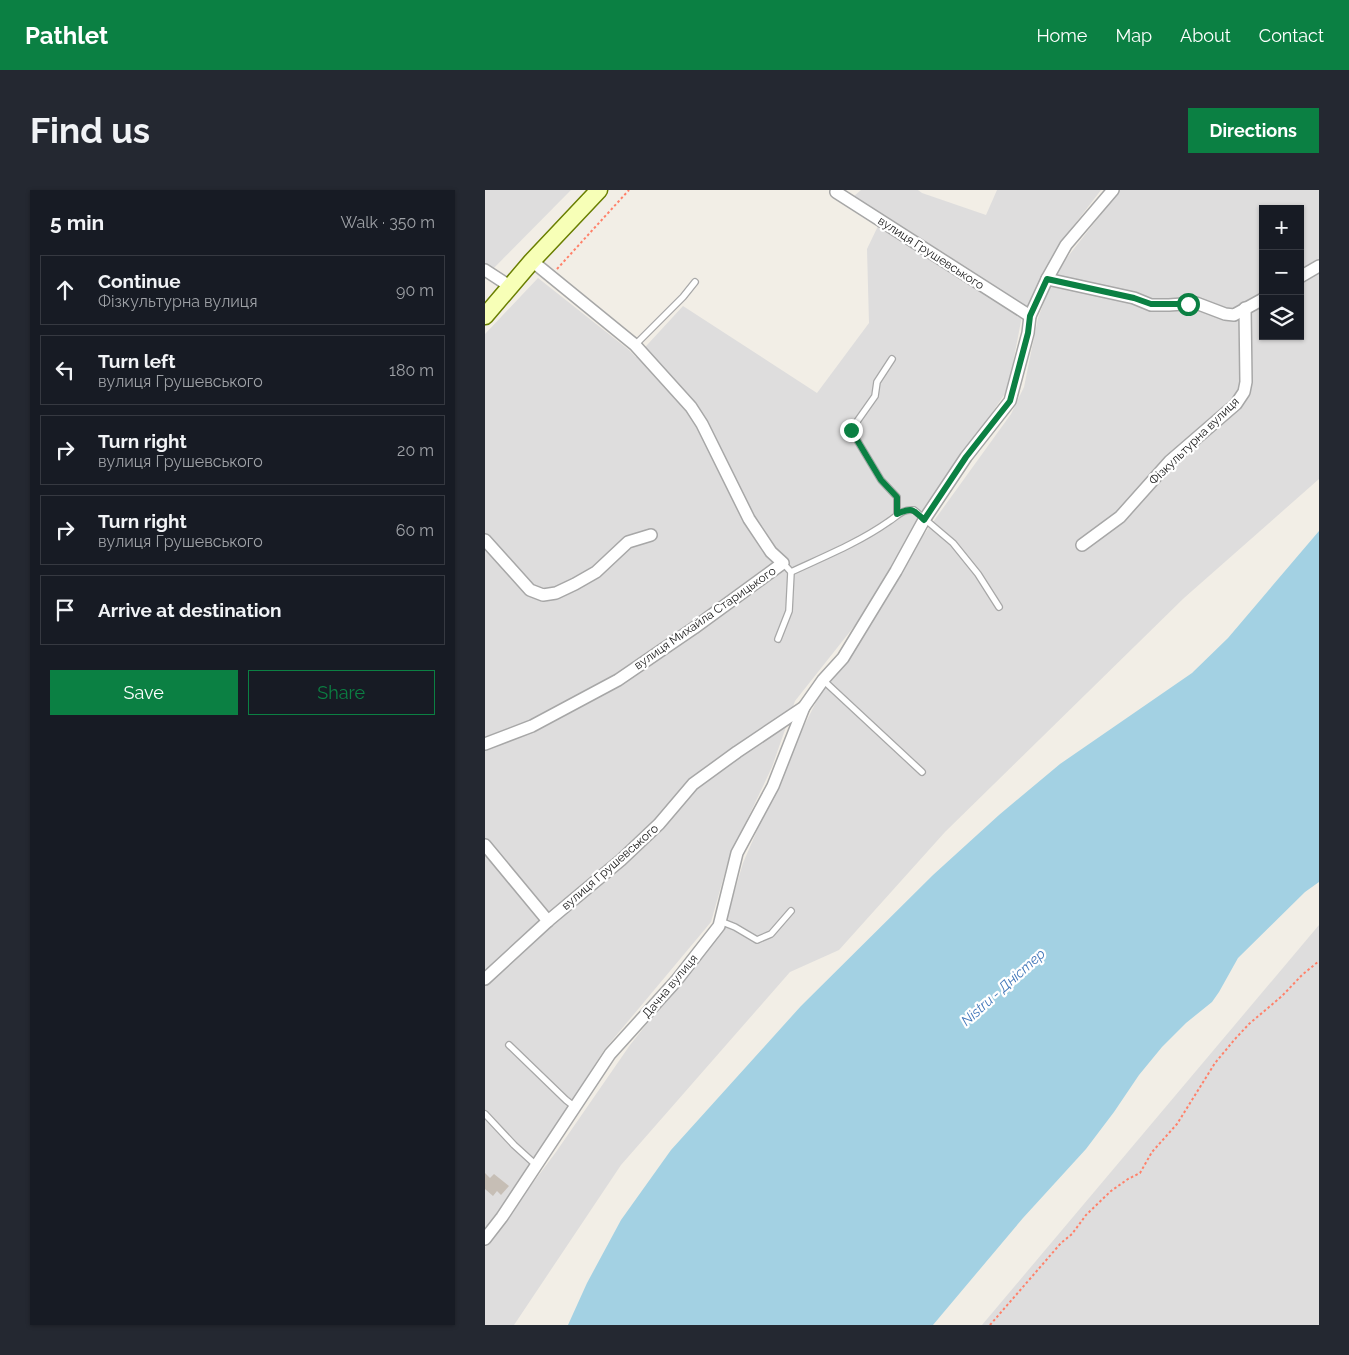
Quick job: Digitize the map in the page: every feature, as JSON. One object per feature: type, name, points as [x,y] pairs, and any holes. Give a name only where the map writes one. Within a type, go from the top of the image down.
[{"type":"main road","points":[[485,316],[532,261],[599,190]]},
{"type":"street","name":"вулиця Грушевського","points":[[485,978],[627,854],[659,824],[693,784],[737,752],[804,708],[823,680],[843,658],[896,572],[924,520],[966,457],[1010,401],[1028,333],[1030,316],[1047,279],[1066,245],[1113,190]]},
{"type":"street","name":"вулиця Грушевського","points":[[834,191],[1030,316]]},
{"type":"street","name":"вулиця Михайла Старицького","points":[[485,744],[532,726],[618,680],[787,567],[771,552],[749,519],[702,424],[691,408],[635,345],[532,261]]},
{"type":"street","points":[[1304,275],[1319,266]]},
{"type":"street","points":[[485,270],[511,287]]},
{"type":"street","points":[[1047,279],[1134,298],[1151,304],[1169,305],[1197,302],[1225,314],[1234,315],[1259,301]]},
{"type":"street","name":"Фізкультурна вулиця","points":[[1082,546],[1120,518],[1171,461],[1236,404],[1244,392],[1246,382],[1245,308]]},
{"type":"street","points":[[485,540],[531,590],[543,595],[556,593],[575,584],[596,572],[628,542],[651,535]]},
{"type":"street","name":"Дачна вулиця","points":[[485,1239],[502,1217],[610,1054],[676,981],[719,926],[737,853],[773,786],[804,708]]},
{"type":"street","points":[[485,845],[548,921]]},
{"type":"lane","points":[[635,345],[683,297],[695,282]]},
{"type":"lane","points":[[892,359],[877,382],[875,396],[851,430],[881,480],[897,497],[897,514]]},
{"type":"lane","points":[[777,639],[789,611],[787,567],[836,551],[889,522],[897,514],[907,509],[914,510],[953,544],[978,574],[999,607]]},
{"type":"lane","points":[[823,680],[922,772]]},
{"type":"lane","points":[[720,921],[735,927],[757,940],[771,934],[791,911]]},
{"type":"lane","points":[[509,1045],[575,1107]]},
{"type":"lane","points":[[485,1114],[514,1145],[537,1165]]},
{"type":"path","points":[[550,277],[629,190]]},
{"type":"path","points":[[991,1325],[1061,1243],[1072,1234],[1086,1214],[1111,1191],[1140,1173],[1152,1152],[1177,1124],[1215,1063],[1235,1039],[1319,961]]},
{"type":"shaded area","points":[[485,190],[571,190],[485,277]]},
{"type":"shaded area","points":[[861,190],[918,190],[986,215],[997,190],[1101,190],[1058,246],[1026,308],[853,197]]},
{"type":"shaded area","points":[[1120,190],[1319,190],[1319,479],[1184,598],[945,832],[839,950],[790,972],[621,1165],[514,1325],[485,1325],[485,1247],[556,1152],[630,1045],[724,927],[743,863],[790,754],[821,692],[920,540],[1011,414],[1024,387],[1038,318],[1055,273]]},
{"type":"shaded area","points":[[878,226],[1022,316],[1008,389],[914,529],[856,624],[795,701],[772,767],[729,858],[711,922],[604,1050],[547,1140],[485,1231],[485,334],[538,278],[636,357],[683,306],[817,393],[869,323],[867,249]]},
{"type":"shaded area","points":[[1319,925],[1319,1325],[982,1325]]},
{"type":"water","name":"Nistru - Дністер","points":[[1319,531],[1319,882],[1305,892],[1238,958],[1212,1002],[1186,1023],[1162,1047],[1139,1075],[1086,1149],[1023,1218],[933,1325],[568,1325],[587,1283],[621,1220],[671,1150],[801,1006],[933,875],[999,815],[1060,764],[1192,673],[1228,638]]},
{"type":"building","points":[[485,1173],[490,1178],[494,1174],[509,1186],[501,1195],[497,1191],[493,1196],[485,1189]]},
{"type":"route","points":[[851,430],[881,480],[897,497],[897,514],[907,509],[914,510],[924,520],[966,457],[1010,401],[1028,333],[1030,316],[1047,279],[1134,298],[1151,304],[1188,304]]}]
